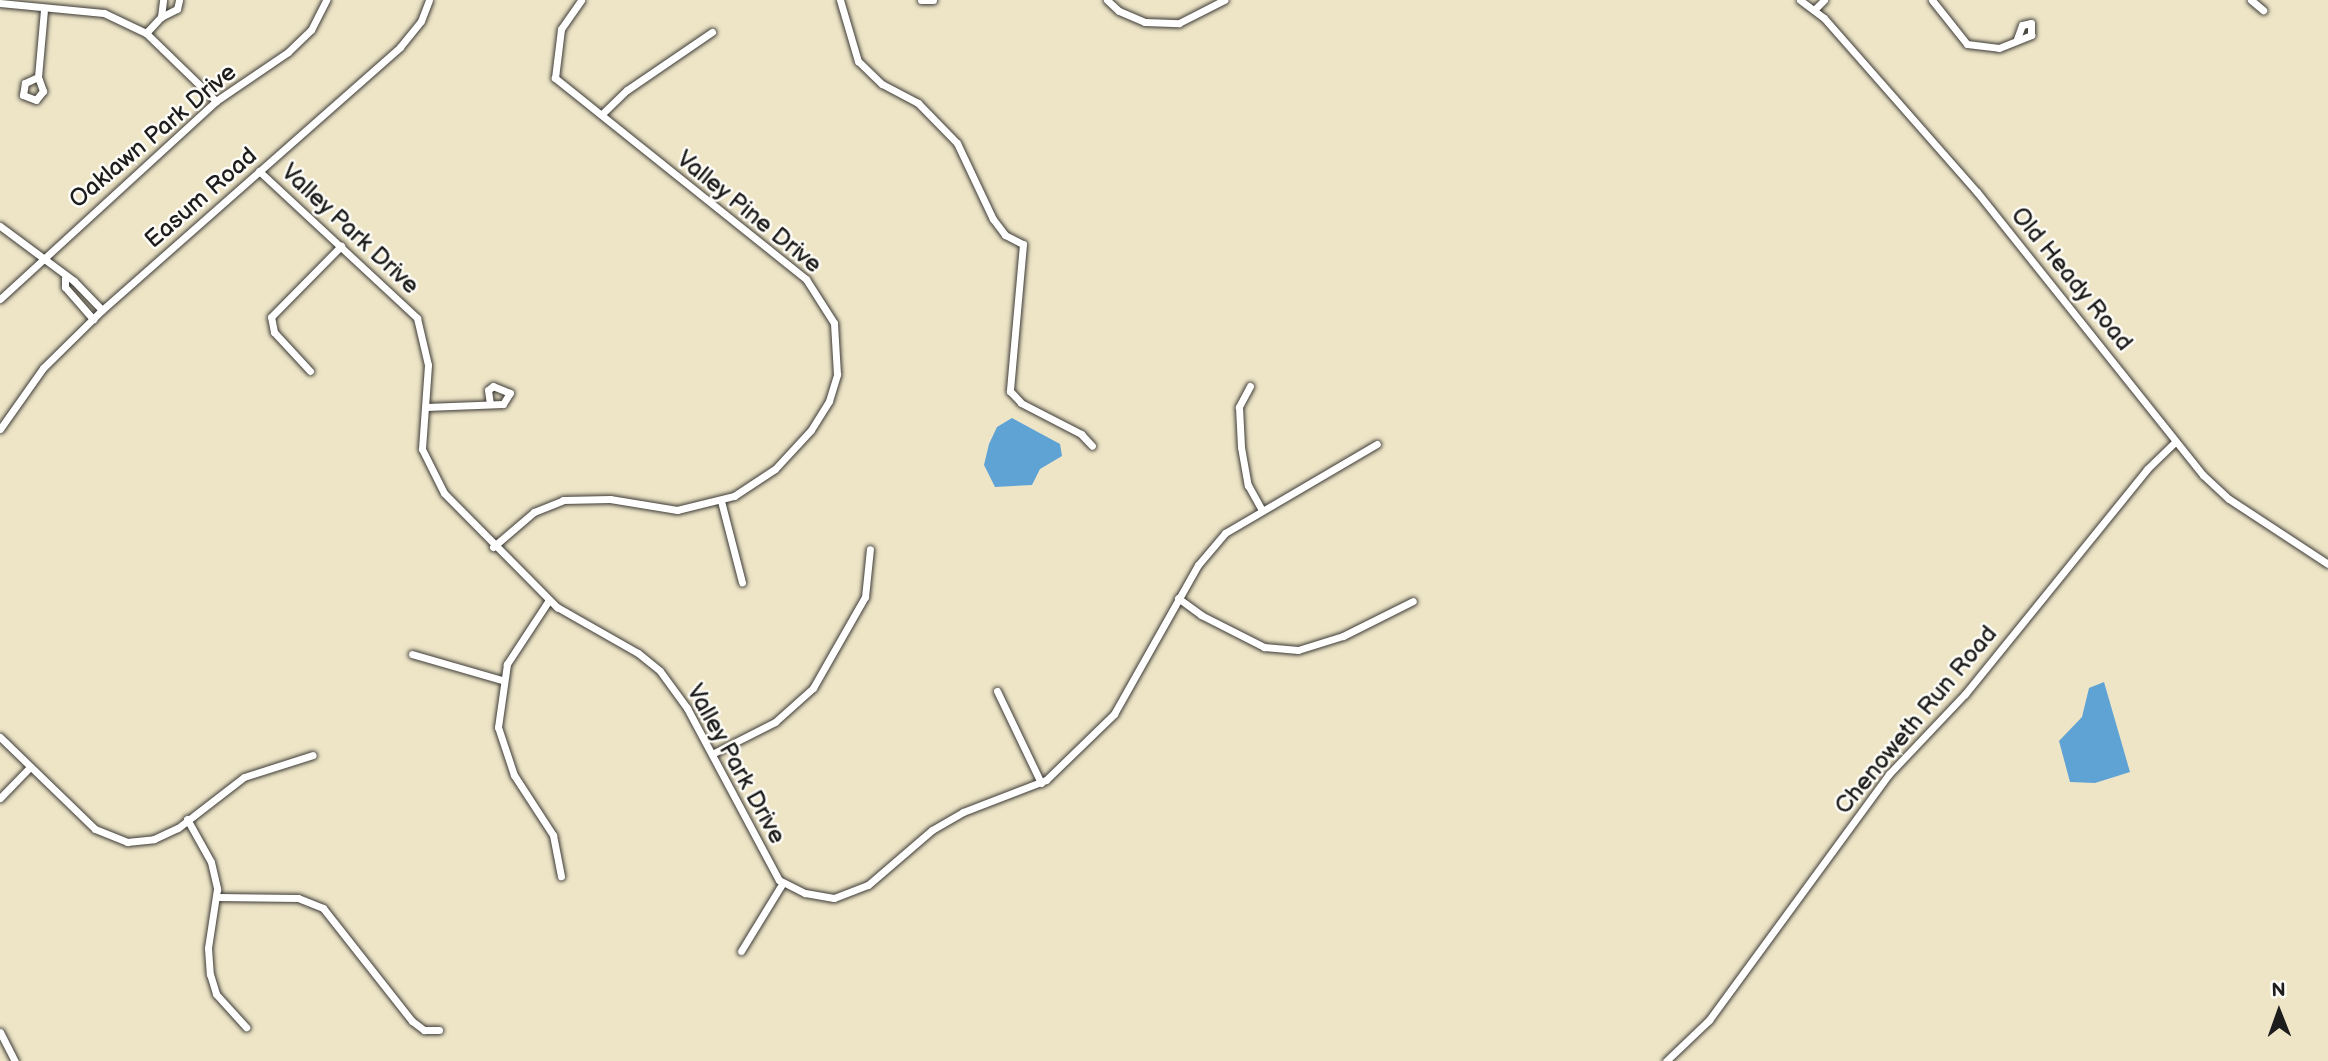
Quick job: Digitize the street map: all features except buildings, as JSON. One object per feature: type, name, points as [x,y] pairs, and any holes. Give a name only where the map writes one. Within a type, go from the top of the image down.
[{"type":"street","points":[[161,17],[163,0]]},
{"type":"street","points":[[146,33],[161,17],[177,9],[179,0]]},
{"type":"street","name":"Oaklawn Park Drive","points":[[0,299],[42,257],[216,102],[288,52],[311,30],[326,0]]},
{"type":"street","name":"Easum Road","points":[[0,429],[43,369],[102,310],[400,47],[418,27],[429,0]]},
{"type":"street","name":"Valley Pine Drive","points":[[493,547],[534,512],[563,500],[610,499],[677,510],[721,501],[775,469],[821,417],[836,374],[834,323],[806,279],[666,171],[603,113],[555,78],[561,29],[580,0]]},
{"type":"street","points":[[840,0],[858,61],[882,84],[918,103],[957,143],[993,219],[1005,235],[1023,244],[1010,391],[1021,403],[1082,433],[1092,446]]},
{"type":"street","points":[[921,0],[933,0]]},
{"type":"street","points":[[1107,0],[1119,12],[1145,22],[1179,23],[1224,0]]},
{"type":"street","points":[[1814,10],[1824,0]]},
{"type":"street","points":[[1932,0],[1967,44],[1988,50],[2017,39]]},
{"type":"street","points":[[2251,0],[2263,10]]},
{"type":"street","name":"Old Heady Road","points":[[1804,1],[1977,192],[2175,442],[2229,499],[2328,564]]},
{"type":"street","points":[[0,3],[44,10],[104,13],[146,33],[216,102]]},
{"type":"street","points":[[38,77],[43,90],[36,100],[23,95],[25,83],[38,77],[44,10]]},
{"type":"street","points":[[603,113],[635,83],[712,32]]},
{"type":"street","name":"Valley Park Drive","points":[[259,171],[417,318],[427,347],[426,407],[421,437],[431,474],[493,547],[549,600],[660,671],[712,754],[782,884]]},
{"type":"street","points":[[0,226],[42,257],[102,310]]},
{"type":"street","points":[[310,371],[274,332],[271,317],[341,246]]},
{"type":"street","points":[[65,278],[65,286],[93,319]]},
{"type":"street","points":[[1250,386],[1240,407],[1241,447],[1248,485],[1262,510]]},
{"type":"street","points":[[426,407],[490,404]]},
{"type":"street","name":"Chenoweth Run Road","points":[[1666,1061],[1709,1020],[1889,774],[1965,694],[2147,468],[2175,442]]},
{"type":"street","points":[[741,951],[782,884],[834,898],[868,885],[932,830],[963,812],[1041,783],[1114,714],[1178,598],[1225,533],[1377,444]]},
{"type":"street","points":[[721,501],[742,582]]},
{"type":"street","points":[[712,754],[775,722],[813,688],[865,597],[870,549]]},
{"type":"street","points":[[1178,598],[1200,615],[1264,647],[1298,650],[1343,636],[1413,601]]},
{"type":"street","points":[[549,600],[517,643],[502,680],[498,719],[502,748],[514,775],[553,835],[561,876]]},
{"type":"street","points":[[412,654],[502,680]]},
{"type":"street","points":[[997,691],[1041,783]]},
{"type":"street","points":[[0,737],[95,829],[127,842],[154,838],[187,819],[244,777],[313,755]]},
{"type":"street","points":[[0,798],[30,767]]},
{"type":"street","points":[[187,819],[211,862],[218,897],[208,948],[210,974],[216,994],[246,1027]]},
{"type":"street","points":[[218,897],[298,898],[323,908],[412,1021],[424,1030],[439,1030]]},
{"type":"street","points":[[0,1031],[15,1061]]},
{"type":"water","points":[[1012,418],[1060,444],[1062,456],[1040,469],[1032,485],[995,487],[984,465],[989,444],[997,427]]},
{"type":"water","points":[[2104,682],[2130,772],[2095,783],[2070,782],[2059,741],[2082,717],[2089,688]]}]
